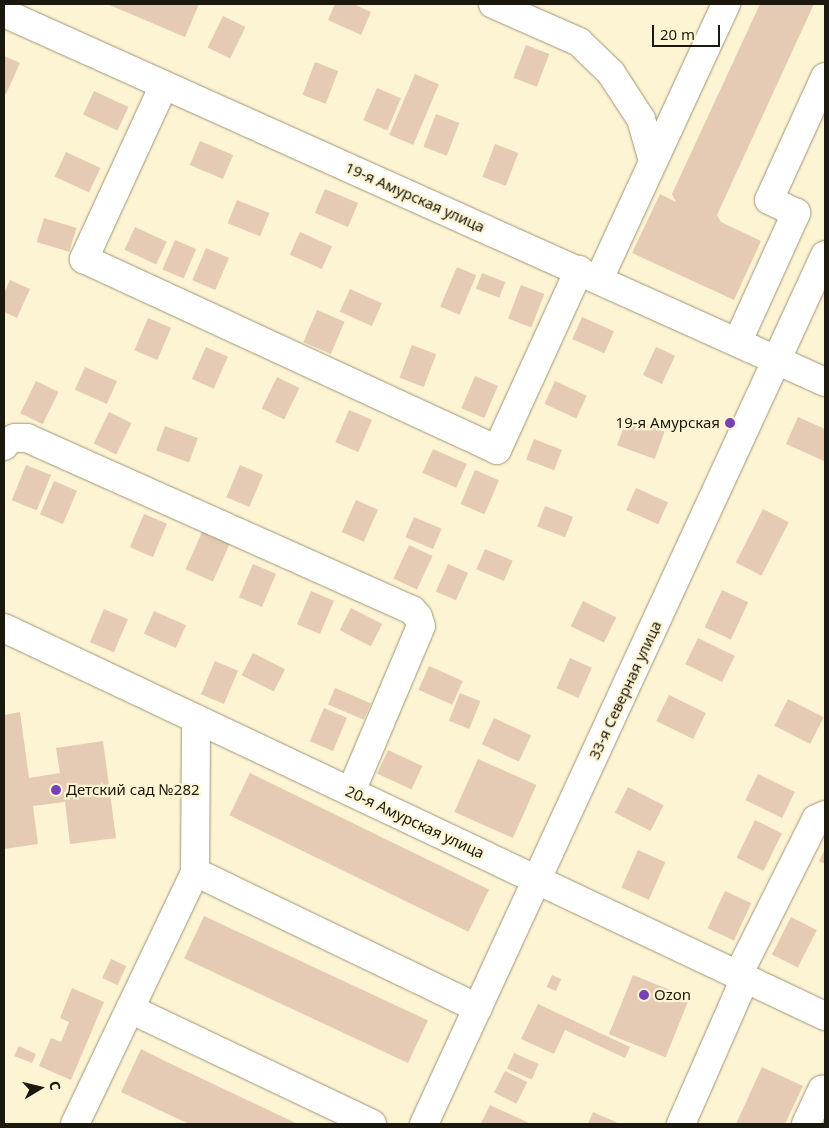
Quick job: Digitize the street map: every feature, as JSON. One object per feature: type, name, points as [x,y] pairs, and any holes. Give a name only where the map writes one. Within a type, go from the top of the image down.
[{"type":"street","points":[[493,4],[579,42],[611,73],[641,118],[653,161]]},
{"type":"street","points":[[164,85],[84,259],[497,450],[589,275],[653,161],[726,4]]},
{"type":"street","name":"19-я Амурская улица","points":[[4,13],[738,341],[825,382]]},
{"type":"street","points":[[738,341],[796,213],[769,200],[825,77]]},
{"type":"street","name":"33-я Северная улица","points":[[424,1124],[825,255]]},
{"type":"street","points":[[4,446],[6,442],[15,438],[27,438],[412,610],[418,617],[420,626],[351,792]]},
{"type":"street","name":"20-я Амурская улица","points":[[4,628],[825,1016]]},
{"type":"street","points":[[75,1124],[195,872],[196,719]]},
{"type":"street","points":[[681,1124],[742,976],[816,819],[825,815]]},
{"type":"street","points":[[195,872],[478,1008]]},
{"type":"street","points":[[130,1009],[372,1124]]},
{"type":"street","points":[[806,1124],[822,1090]]},
{"type":"building","points":[[107,4],[199,4],[185,37]]},
{"type":"building","points":[[335,4],[353,4],[371,12],[361,35],[328,20]]},
{"type":"building","points":[[760,4],[814,4],[717,215],[721,222],[761,241],[734,300],[632,253],[660,194],[676,202],[672,194]]},
{"type":"building","points":[[223,16],[245,27],[230,58],[208,47]]},
{"type":"building","points":[[526,45],[549,54],[537,87],[513,78]]},
{"type":"building","points":[[4,56],[20,63],[6,94],[4,93]]},
{"type":"building","points":[[315,62],[338,71],[326,104],[302,95]]},
{"type":"building","points":[[415,74],[439,84],[413,145],[389,135]]},
{"type":"building","points":[[377,88],[401,98],[387,130],[363,120]]},
{"type":"building","points":[[94,91],[128,107],[117,131],[83,115]]},
{"type":"building","points":[[436,114],[459,123],[447,156],[423,147]]},
{"type":"building","points":[[200,141],[233,155],[223,179],[190,165]]},
{"type":"building","points":[[495,144],[518,153],[506,186],[482,177]]},
{"type":"building","points":[[66,152],[100,168],[89,193],[55,176]]},
{"type":"building","points":[[325,189],[358,203],[348,227],[315,213]]},
{"type":"building","points":[[237,200],[269,213],[260,236],[228,223]]},
{"type":"building","points":[[44,218],[77,228],[69,252],[37,242]]},
{"type":"building","points":[[135,227],[167,242],[156,264],[124,250]]},
{"type":"building","points":[[300,232],[332,246],[322,269],[290,255]]},
{"type":"building","points":[[175,240],[196,249],[184,278],[162,269]]},
{"type":"building","points":[[206,248],[229,258],[215,290],[192,280]]},
{"type":"building","points":[[457,267],[476,275],[460,315],[440,307]]},
{"type":"building","points":[[482,273],[505,282],[499,298],[476,289]]},
{"type":"building","points":[[10,280],[30,289],[17,318],[4,312],[4,293]]},
{"type":"building","points":[[521,285],[544,294],[531,328],[508,319]]},
{"type":"building","points":[[350,289],[382,303],[372,326],[340,312]]},
{"type":"building","points":[[317,310],[345,322],[331,354],[303,342]]},
{"type":"building","points":[[582,317],[614,331],[604,353],[572,339]]},
{"type":"building","points":[[148,318],[171,328],[157,360],[134,350]]},
{"type":"building","points":[[412,345],[436,354],[424,387],[399,378]]},
{"type":"building","points":[[206,347],[228,357],[214,389],[192,379]]},
{"type":"building","points":[[656,347],[675,356],[662,384],[643,375]]},
{"type":"building","points":[[85,367],[117,381],[107,404],[75,390]]},
{"type":"building","points":[[475,376],[498,386],[484,418],[461,408]]},
{"type":"building","points":[[277,377],[299,388],[284,419],[262,408]]},
{"type":"building","points":[[36,381],[58,392],[43,424],[20,413]]},
{"type":"building","points":[[555,381],[587,396],[576,418],[544,404]]},
{"type":"building","points":[[349,410],[372,420],[358,452],[335,442]]},
{"type":"building","points":[[109,412],[131,423],[116,454],[94,443]]},
{"type":"building","points":[[798,417],[825,429],[824,461],[786,444]]},
{"type":"building","points":[[627,418],[665,432],[655,459],[617,445]]},
{"type":"building","points":[[165,426],[198,438],[189,462],[156,450]]},
{"type":"building","points":[[534,439],[562,450],[554,470],[526,460]]},
{"type":"building","points":[[433,449],[467,464],[456,488],[422,473]]},
{"type":"building","points":[[26,465],[51,475],[37,510],[12,500]]},
{"type":"building","points":[[240,465],[263,475],[249,507],[226,497]]},
{"type":"building","points":[[475,470],[499,480],[484,514],[461,504]]},
{"type":"building","points":[[54,481],[77,491],[63,524],[40,514]]},
{"type":"building","points":[[636,488],[668,502],[658,524],[626,510]]},
{"type":"building","points":[[356,500],[378,510],[364,542],[342,532]]},
{"type":"building","points":[[545,506],[573,517],[565,537],[537,527]]},
{"type":"building","points":[[763,509],[789,522],[762,576],[736,562]]},
{"type":"building","points":[[144,514],[167,524],[153,557],[130,547]]},
{"type":"building","points":[[414,517],[442,529],[433,549],[405,537]]},
{"type":"building","points":[[203,530],[230,542],[213,581],[186,569]]},
{"type":"building","points":[[409,545],[433,556],[417,590],[393,579]]},
{"type":"building","points":[[485,549],[513,561],[504,581],[476,569]]},
{"type":"building","points":[[253,564],[276,574],[262,607],[239,597]]},
{"type":"building","points":[[448,564],[468,573],[456,600],[436,591]]},
{"type":"building","points":[[722,590],[748,602],[731,639],[705,627]]},
{"type":"building","points":[[311,591],[334,601],[320,634],[297,624]]},
{"type":"building","points":[[583,601],[616,617],[604,642],[571,626]]},
{"type":"building","points":[[351,608],[382,624],[371,646],[340,630]]},
{"type":"building","points":[[104,609],[128,619],[114,652],[90,642]]},
{"type":"building","points":[[154,611],[186,625],[176,648],[144,634]]},
{"type":"building","points":[[698,638],[735,656],[722,682],[685,664]]},
{"type":"building","points":[[253,653],[285,669],[274,692],[242,675]]},
{"type":"building","points":[[570,658],[592,668],[579,698],[557,688]]},
{"type":"building","points":[[215,661],[238,671],[224,704],[201,694]]},
{"type":"building","points":[[429,666],[463,681],[452,705],[418,690]]},
{"type":"building","points":[[335,688],[371,703],[364,720],[328,705]]},
{"type":"building","points":[[460,693],[480,701],[469,729],[449,721]]},
{"type":"building","points":[[669,695],[706,713],[693,739],[656,721]]},
{"type":"building","points":[[788,699],[824,717],[810,744],[774,726]]},
{"type":"building","points":[[324,708],[347,718],[333,751],[310,741]]},
{"type":"building","name":"Детский сад №282","points":[[20,712],[29,778],[60,773],[56,748],[103,741],[116,838],[70,844],[65,802],[33,806],[38,844],[4,849],[4,715]]},
{"type":"building","points":[[494,718],[531,735],[519,762],[482,744]]},
{"type":"building","points":[[388,750],[422,766],[411,790],[377,774]]},
{"type":"building","points":[[478,759],[536,785],[513,838],[454,812]]},
{"type":"building","points":[[250,773],[489,890],[468,932],[229,815]]},
{"type":"building","points":[[758,774],[795,792],[782,818],[745,800]]},
{"type":"building","points":[[628,787],[664,805],[650,831],[615,813]]},
{"type":"building","points":[[755,820],[782,833],[764,871],[737,858]]},
{"type":"building","points":[[825,849],[825,864],[819,861]]},
{"type":"building","points":[[638,850],[665,862],[649,900],[621,887]]},
{"type":"building","points":[[725,891],[751,903],[734,940],[708,928]]},
{"type":"building","points":[[204,916],[428,1020],[408,1063],[184,959]]},
{"type":"building","points":[[791,917],[817,930],[798,968],[772,954]]},
{"type":"building","points":[[111,959],[126,966],[118,985],[102,978]]},
{"type":"building","points":[[552,975],[561,979],[556,991],[547,987]]},
{"type":"building","points":[[633,975],[690,998],[666,1057],[609,1034]]},
{"type":"building","points":[[72,988],[104,1002],[71,1080],[39,1066],[51,1038],[61,1042],[69,1022],[60,1018]]},
{"type":"building","points":[[538,1004],[630,1047],[625,1058],[565,1030],[554,1054],[521,1039]]},
{"type":"building","points":[[19,1046],[36,1054],[32,1063],[14,1056]]},
{"type":"building","points":[[141,1049],[298,1124],[189,1124],[121,1092]]},
{"type":"building","points":[[514,1053],[539,1064],[532,1080],[507,1069]]},
{"type":"building","points":[[762,1067],[803,1086],[785,1124],[736,1124]]},
{"type":"building","points":[[505,1071],[527,1082],[516,1104],[494,1092]]},
{"type":"building","points":[[490,1105],[531,1124],[481,1123]]},
{"type":"building","points":[[593,1112],[620,1124],[588,1124]]},
{"type":"place","name":"19-я Амурская","points":[[730,423]]},
{"type":"place","name":"Детский сад №282","points":[[56,790]]},
{"type":"place","name":"Ozon","points":[[644,995]]}]
